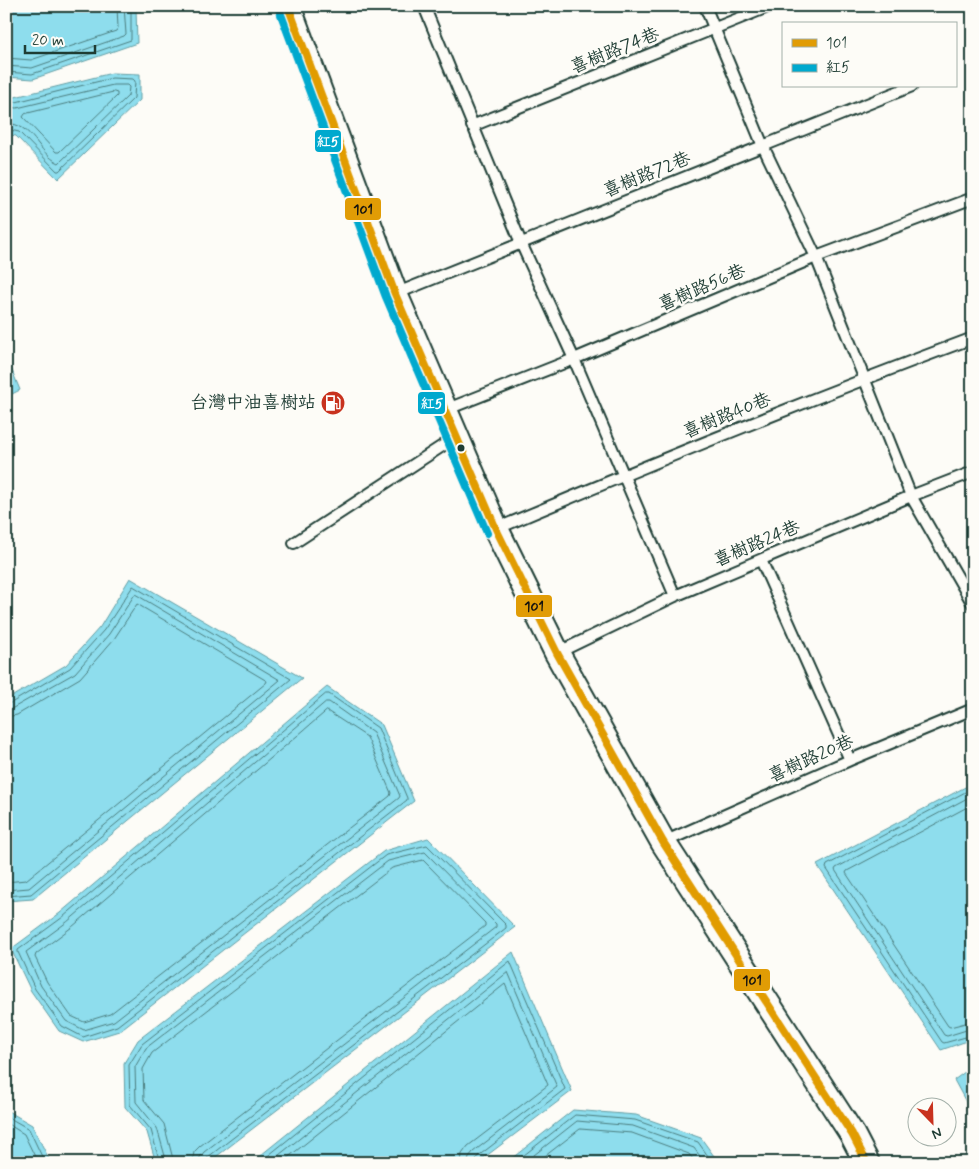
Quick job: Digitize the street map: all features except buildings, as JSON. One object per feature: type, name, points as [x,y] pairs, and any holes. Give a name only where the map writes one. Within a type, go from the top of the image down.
[{"type":"street","points":[[288,6],[394,294],[496,529],[557,653],[663,842],[852,1134],[867,1163]]},
{"type":"lane","points":[[705,6],[763,146],[816,257],[911,496],[973,604]]},
{"type":"lane","name":"喜樹路74巷","points":[[472,126],[770,6]]},
{"type":"lane","points":[[425,7],[521,243],[574,360],[675,596]]},
{"type":"lane","name":"喜樹路72巷","points":[[394,294],[907,88]]},
{"type":"lane","name":"喜樹路56巷","points":[[445,410],[574,360],[816,257],[973,198]]},
{"type":"lane","name":"喜樹路40巷","points":[[496,529],[622,475],[865,378],[973,338]]},
{"type":"lane","points":[[294,543],[456,437]]},
{"type":"lane","name":"喜樹路24巷","points":[[557,653],[675,596],[911,496],[973,472]]},
{"type":"lane","points":[[761,560],[850,760]]},
{"type":"lane","name":"喜樹路20巷","points":[[663,842],[850,760],[973,709]]},
{"type":"water","points":[[6,6],[130,6],[136,8],[137,43],[33,79],[6,77]]},
{"type":"water","points":[[112,73],[140,74],[140,100],[58,179],[16,136],[6,134],[6,96],[15,97]]},
{"type":"water","points":[[6,356],[20,390],[6,397]]},
{"type":"water","points":[[130,578],[302,678],[33,899],[6,901],[6,700],[66,665],[100,627]]},
{"type":"water","points":[[327,687],[382,725],[414,801],[119,1031],[83,1042],[59,1031],[31,991],[11,949],[60,913]]},
{"type":"water","points":[[973,783],[973,1039],[941,1050],[817,865]]},
{"type":"water","points":[[428,838],[515,927],[208,1163],[156,1163],[147,1132],[125,1107],[124,1063],[138,1040],[384,851]]},
{"type":"water","points":[[513,952],[572,1091],[477,1163],[251,1163]]},
{"type":"water","points":[[973,1066],[973,1115],[954,1080]]},
{"type":"water","points":[[6,1110],[32,1125],[51,1163],[6,1163]]},
{"type":"water","points":[[573,1110],[636,1115],[701,1138],[719,1163],[506,1163]]},
{"type":"transit line","name":"101","points":[[288,6],[395,294],[496,529],[557,653],[663,842],[852,1134],[867,1163]]},
{"type":"transit line","name":"紅5","points":[[279,9],[386,297],[487,533]]},
{"type":"place","name":"台灣中油喜樹站","points":[[333,403]]}]
